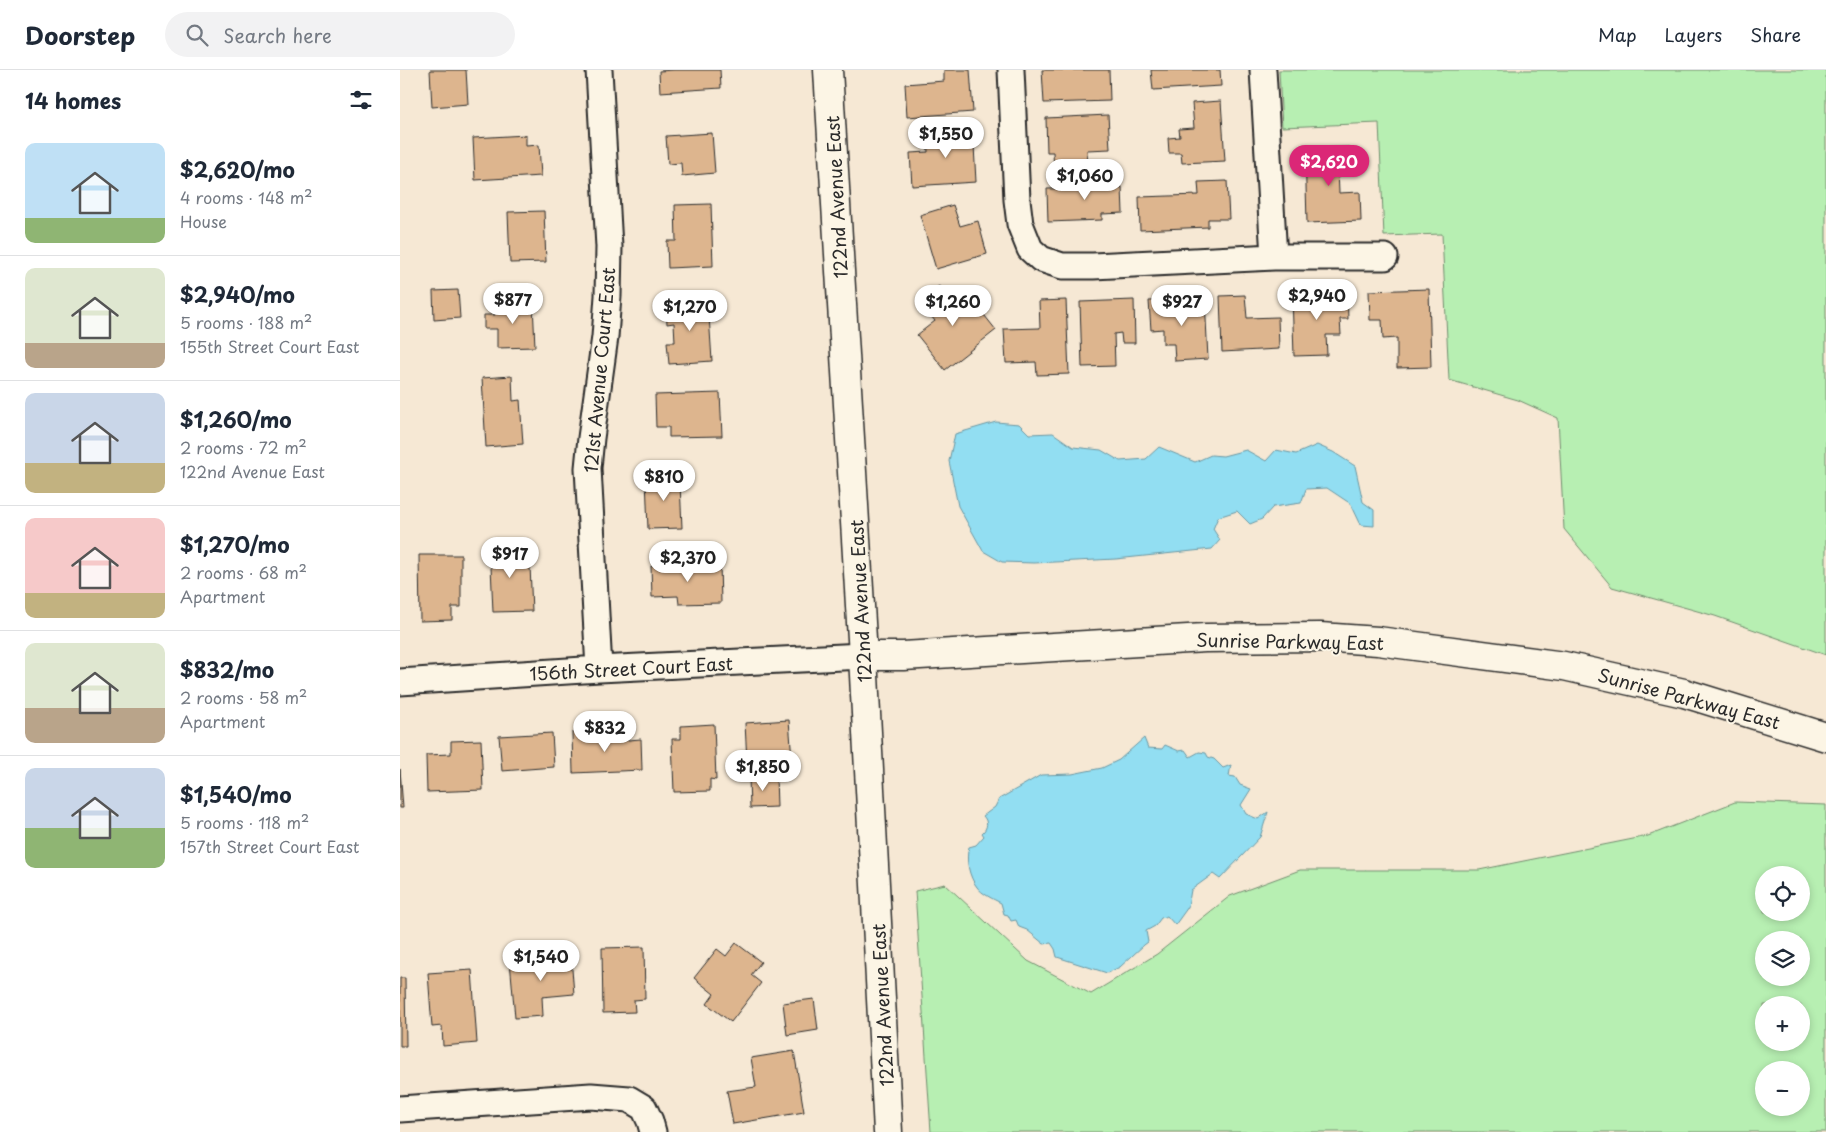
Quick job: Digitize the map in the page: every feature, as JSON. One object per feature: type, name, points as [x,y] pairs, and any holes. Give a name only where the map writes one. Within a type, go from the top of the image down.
[{"type":"main road","name":"122nd Avenue East","points":[[828,70],[863,656],[888,1132]]},
{"type":"main road","name":"Sunrise Parkway East","points":[[863,656],[902,656],[1204,638],[1269,637],[1378,641],[1564,666],[1684,693],[1826,737]]},
{"type":"street","name":"121st Avenue Court East","points":[[599,70],[609,247],[608,296],[605,337],[590,438],[588,468],[599,669]]},
{"type":"street","points":[[1011,70],[1017,200],[1020,224],[1030,248],[1041,259],[1062,266],[1093,266],[1274,257],[1385,257]]},
{"type":"street","points":[[1263,70],[1274,257]]},
{"type":"street","name":"156th Street Court East","points":[[400,682],[599,669],[863,656]]},
{"type":"street","points":[[400,1109],[591,1096],[630,1100],[644,1108],[650,1121],[652,1132]]},
{"type":"green space","points":[[1279,70],[1826,70],[1826,655],[1715,616],[1612,587],[1564,529],[1558,418],[1518,400],[1449,380],[1442,234],[1384,236],[1379,123],[1282,127]]},
{"type":"green space","points":[[1735,802],[1826,805],[1826,1132],[931,1132],[915,891],[945,884],[1028,961],[1091,994],[1157,954],[1230,896],[1300,870],[1479,870],[1648,836]]},
{"type":"water","points":[[996,422],[1019,424],[1029,434],[1053,433],[1073,447],[1101,450],[1120,461],[1146,459],[1159,447],[1195,462],[1211,455],[1223,456],[1246,450],[1266,461],[1276,450],[1296,454],[1317,445],[1333,452],[1355,466],[1363,502],[1374,510],[1374,526],[1361,525],[1351,504],[1327,488],[1306,489],[1301,503],[1273,507],[1262,519],[1250,524],[1237,511],[1218,517],[1213,529],[1220,540],[1212,549],[1116,559],[1034,563],[1002,562],[983,551],[958,506],[949,461],[955,434]]},
{"type":"water","points":[[1144,738],[1148,748],[1162,749],[1165,745],[1179,751],[1185,750],[1190,757],[1199,752],[1206,753],[1208,757],[1214,759],[1223,768],[1231,765],[1229,776],[1235,777],[1240,785],[1251,789],[1241,805],[1246,814],[1258,819],[1268,812],[1260,837],[1220,879],[1213,874],[1191,890],[1188,907],[1175,925],[1167,916],[1161,918],[1155,926],[1146,931],[1148,942],[1120,967],[1107,973],[1057,957],[1051,943],[1044,944],[1027,930],[1019,927],[1016,920],[1011,921],[1008,915],[1004,914],[1001,903],[982,892],[974,883],[968,868],[967,857],[969,847],[976,845],[984,836],[982,833],[987,824],[983,816],[995,807],[999,799],[1041,775],[1072,774],[1102,768],[1119,760]]},
{"type":"building","points":[[430,70],[466,70],[468,104],[432,107]]},
{"type":"building","points":[[720,70],[721,88],[660,92],[659,71]]},
{"type":"building","points":[[944,70],[970,70],[973,112],[907,117],[905,84],[944,81]]},
{"type":"building","points":[[1042,70],[1109,70],[1110,101],[1044,103]]},
{"type":"building","points":[[1151,70],[1220,70],[1221,86],[1153,90]]},
{"type":"building","points":[[1221,101],[1225,161],[1182,163],[1181,153],[1169,153],[1168,138],[1180,137],[1179,129],[1194,128],[1192,103]]},
{"type":"building","points":[[1108,115],[1110,149],[1087,150],[1088,170],[1054,172],[1053,152],[1047,152],[1046,118]]},
{"type":"building","points":[[973,127],[976,182],[912,186],[910,153],[928,152],[927,131]]},
{"type":"building","points":[[712,133],[715,173],[682,176],[681,163],[668,164],[666,136]]},
{"type":"building","points":[[526,135],[526,146],[539,145],[541,176],[475,180],[473,138]]},
{"type":"building","points":[[1350,147],[1351,170],[1338,170],[1339,193],[1360,192],[1361,221],[1307,223],[1305,148]]},
{"type":"building","points":[[1114,175],[1114,187],[1122,187],[1123,213],[1102,214],[1102,220],[1048,222],[1047,189],[1093,188],[1093,176]]},
{"type":"building","points":[[1227,181],[1229,219],[1208,219],[1208,227],[1140,230],[1139,197],[1199,195],[1198,182]]},
{"type":"building","points":[[711,204],[713,266],[668,268],[667,241],[676,241],[675,205]]},
{"type":"building","points":[[953,205],[960,226],[978,221],[987,254],[936,269],[920,215]]},
{"type":"building","points":[[544,211],[546,262],[510,263],[508,212]]},
{"type":"building","points":[[939,286],[953,303],[966,292],[996,330],[945,370],[917,335],[935,321],[919,301]]},
{"type":"building","points":[[1429,289],[1431,367],[1397,368],[1397,338],[1383,339],[1382,320],[1370,320],[1369,291]]},
{"type":"building","points":[[458,290],[460,318],[434,320],[433,291]]},
{"type":"building","points":[[1347,292],[1348,319],[1340,319],[1341,335],[1326,335],[1327,355],[1294,356],[1292,294]]},
{"type":"building","points":[[1245,295],[1247,318],[1278,317],[1279,349],[1222,352],[1220,296]]},
{"type":"building","points":[[1205,299],[1208,359],[1175,361],[1174,344],[1163,344],[1163,329],[1151,330],[1149,301]]},
{"type":"building","points":[[708,300],[712,361],[669,364],[667,342],[675,342],[674,323],[667,324],[666,303]]},
{"type":"building","points":[[1066,300],[1069,374],[1037,375],[1036,362],[1006,363],[1004,329],[1040,328],[1039,301]]},
{"type":"building","points":[[1134,300],[1135,343],[1122,343],[1121,333],[1114,334],[1115,366],[1082,367],[1080,302]]},
{"type":"building","points":[[533,303],[535,347],[497,348],[497,329],[484,329],[484,315],[495,315],[494,304]]},
{"type":"building","points":[[512,376],[513,401],[520,400],[523,444],[486,447],[482,378]]},
{"type":"building","points":[[720,393],[722,436],[669,437],[669,427],[656,427],[655,395]]},
{"type":"building","points":[[687,476],[688,482],[680,483],[682,528],[648,529],[646,478]]},
{"type":"building","points":[[520,541],[521,566],[530,566],[532,611],[493,612],[490,543]]},
{"type":"building","points":[[419,555],[461,555],[461,607],[452,607],[452,620],[420,621]]},
{"type":"building","points":[[720,564],[721,603],[679,604],[678,596],[652,597],[651,566]]},
{"type":"building","points":[[789,720],[792,759],[747,762],[745,723]]},
{"type":"building","points":[[714,724],[716,780],[710,779],[710,791],[674,792],[672,739],[681,739],[681,726]]},
{"type":"building","points":[[616,731],[616,741],[641,739],[642,770],[573,773],[572,733]]},
{"type":"building","points":[[552,733],[554,767],[502,771],[499,736]]},
{"type":"building","points":[[481,740],[483,790],[427,792],[426,755],[451,754],[451,741]]},
{"type":"building","points":[[400,769],[403,808],[400,808]]},
{"type":"building","points":[[776,776],[777,807],[750,808],[749,777]]},
{"type":"building","points":[[736,943],[761,962],[751,975],[761,983],[731,1022],[707,1004],[714,994],[694,978],[717,949],[726,956]]},
{"type":"building","points":[[570,945],[574,994],[542,997],[543,1016],[515,1018],[510,961],[555,958],[554,947]]},
{"type":"building","points":[[644,947],[645,999],[634,1000],[635,1012],[603,1013],[602,948]]},
{"type":"building","points":[[472,970],[477,1043],[443,1046],[442,1026],[432,1027],[428,973]]},
{"type":"building","points":[[400,978],[405,978],[406,1046],[400,1046]]},
{"type":"building","points":[[814,999],[818,1030],[787,1035],[783,1003]]},
{"type":"building","points":[[794,1051],[804,1112],[733,1124],[727,1091],[756,1087],[751,1058]]}]
